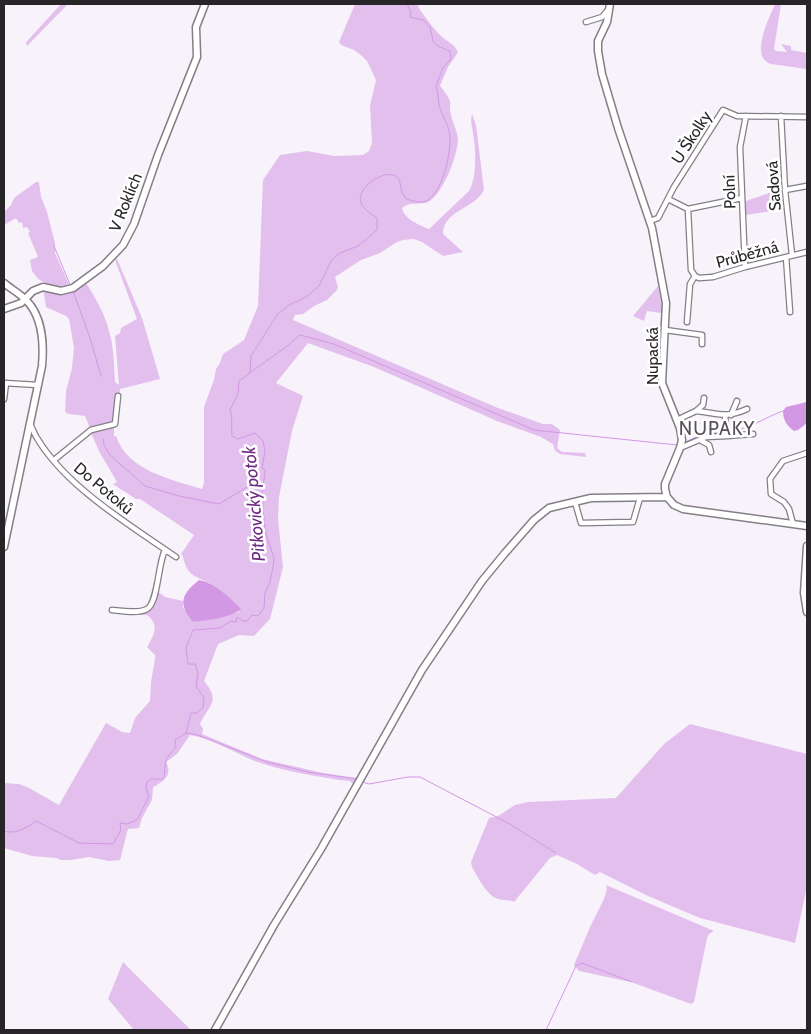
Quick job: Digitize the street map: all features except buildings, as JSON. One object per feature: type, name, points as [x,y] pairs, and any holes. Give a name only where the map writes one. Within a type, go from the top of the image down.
[{"type":"street","name":"V Roklích","points":[[4,309],[25,299],[37,288],[43,287],[56,291],[72,288],[104,266],[127,238],[197,57],[196,27],[205,4]]},
{"type":"street","points":[[586,22],[602,17],[610,5]]},
{"type":"street","name":"Nupacká","points":[[610,5],[607,22],[598,46],[602,74],[635,182],[649,218],[666,303],[662,383],[676,420],[681,444]]},
{"type":"street","name":"U Školky","points":[[668,198],[723,110],[732,115],[807,117]]},
{"type":"street","name":"Polní","points":[[745,267],[740,147],[746,116]]},
{"type":"street","name":"Sadová","points":[[781,116],[785,190],[792,255]]},
{"type":"street","points":[[785,190],[807,186]]},
{"type":"street","points":[[649,218],[658,218],[668,198],[688,209],[742,198]]},
{"type":"street","name":"Průběžná","points":[[688,209],[691,270],[695,276],[700,278],[713,277],[807,252]]},
{"type":"street","points":[[786,257],[790,312]]},
{"type":"street","points":[[687,322],[690,284],[695,276]]},
{"type":"street","points":[[4,283],[25,299],[37,316],[42,336],[42,366],[4,547]]},
{"type":"street","points":[[666,330],[702,335],[702,344]]},
{"type":"street","points":[[4,399],[5,383],[38,385]]},
{"type":"street","points":[[54,460],[91,430],[115,424],[118,396]]},
{"type":"street","points":[[676,420],[696,411],[704,405],[704,398]]},
{"type":"street","points":[[727,433],[728,416],[737,401]]},
{"type":"street","points":[[696,411],[728,416],[747,409]]},
{"type":"street","name":"Do Potoků","points":[[30,424],[36,437],[54,460],[87,494],[176,557]]},
{"type":"street","points":[[753,434],[727,433],[681,444],[665,484],[667,497],[674,505],[683,509],[807,526]]},
{"type":"street","points":[[700,440],[709,445],[711,452]]},
{"type":"street","points":[[793,524],[789,510],[784,502],[771,494],[770,479],[783,461],[807,453]]},
{"type":"street","points":[[215,1030],[274,925],[321,849],[422,670],[482,581],[534,520],[549,508],[591,498],[667,497]]},
{"type":"street","points":[[575,502],[581,524],[633,522],[640,498]]},
{"type":"street","points":[[807,546],[804,593],[807,612]]},
{"type":"street","points":[[112,610],[146,610],[149,607],[154,598],[158,572],[165,550]]},
{"type":"shaded area","points":[[61,4],[68,4],[27,46],[26,43],[29,39]]},
{"type":"shaded area","points":[[355,4],[417,4],[435,29],[458,52],[448,67],[440,86],[450,100],[451,114],[458,137],[452,164],[441,189],[431,200],[424,203],[409,204],[402,208],[403,212],[412,221],[429,229],[469,191],[472,185],[475,163],[472,114],[476,125],[484,190],[474,202],[454,215],[444,226],[443,234],[463,252],[443,256],[414,239],[397,242],[380,253],[361,260],[335,277],[337,290],[327,300],[303,314],[295,315],[293,320],[498,408],[543,424],[552,424],[560,430],[557,448],[562,452],[585,453],[586,457],[560,454],[555,451],[553,444],[541,437],[497,421],[374,367],[308,343],[276,383],[303,396],[292,431],[279,497],[278,519],[283,567],[270,619],[254,636],[239,635],[218,644],[204,681],[213,699],[200,724],[203,729],[202,734],[262,759],[323,773],[356,778],[360,775],[352,787],[353,784],[350,781],[307,774],[255,761],[206,739],[190,735],[177,754],[166,762],[168,774],[164,780],[153,787],[152,800],[139,828],[128,829],[120,860],[109,861],[89,857],[61,860],[32,856],[4,848],[4,783],[19,784],[29,788],[59,805],[106,723],[122,732],[130,733],[135,718],[150,701],[155,655],[147,647],[154,634],[155,626],[147,615],[115,613],[152,608],[157,591],[165,597],[183,601],[183,607],[193,622],[239,612],[222,591],[194,576],[187,569],[181,554],[194,535],[140,499],[136,499],[113,484],[117,482],[91,433],[114,427],[114,436],[116,436],[122,448],[140,466],[164,477],[202,489],[204,483],[204,407],[216,369],[223,354],[244,340],[258,306],[263,180],[280,155],[307,151],[334,156],[363,155],[369,151],[372,143],[370,106],[376,80],[367,61],[354,50],[341,45],[339,42]]},
{"type":"shaded area","points":[[775,4],[781,4],[774,49],[787,52],[781,44],[791,46],[791,50],[807,53],[807,69],[771,64],[765,60],[762,54],[762,37]]},
{"type":"shaded area","points":[[36,182],[39,182],[41,197],[55,243],[55,253],[70,287],[62,289],[54,287],[38,279],[32,271],[30,260],[38,257],[27,227],[23,228],[22,222],[19,223],[16,218],[4,225],[4,212],[11,205],[14,198]]},
{"type":"shaded area","points":[[772,192],[773,211],[745,215],[746,201]]},
{"type":"shaded area","points":[[117,259],[142,318],[160,379],[120,389],[118,418],[113,422],[90,428],[85,416],[65,412],[66,391],[72,368],[74,348],[69,319],[46,307],[43,287],[56,291],[85,281],[99,305],[107,324],[113,350],[115,382],[119,385],[115,336],[120,333],[121,328],[137,319],[115,260]]},
{"type":"shaded area","points":[[658,286],[663,310],[663,327],[661,327],[661,313],[647,311],[644,321],[633,316]]},
{"type":"shaded area","points":[[807,402],[807,423],[794,431],[786,422],[783,411],[786,407]]},
{"type":"shaded area","points":[[199,580],[217,587],[241,609],[225,617],[193,622],[183,604],[185,594]]},
{"type":"shaded area","points":[[690,724],[807,754],[807,886],[795,943],[700,918],[648,896],[600,872],[595,875],[557,855],[550,858],[514,902],[498,899],[486,890],[471,862],[489,818],[498,816],[515,805],[528,802],[616,798],[664,744]]},
{"type":"shaded area","points":[[606,885],[714,931],[707,938],[694,1002],[691,1004],[631,982],[579,971],[574,965],[604,899],[607,889]]},
{"type":"shaded area","points":[[123,962],[191,1030],[134,1030],[108,999]]},
{"type":"waterway","name":"Pitkovický potok","points":[[4,831],[17,831],[36,821],[79,843],[113,844],[121,830],[120,823],[127,824],[137,820],[149,796],[146,788],[147,782],[151,779],[162,779],[164,777],[166,759],[176,747],[175,740],[186,733],[191,713],[196,713],[203,708],[204,698],[196,686],[198,673],[195,664],[188,664],[186,648],[193,630],[220,628],[231,621],[236,622],[237,617],[247,621],[252,615],[258,616],[264,608],[265,593],[270,582],[274,558],[265,531],[262,494],[265,473],[265,470],[262,468],[265,451],[263,441],[255,433],[238,439],[232,436],[230,410],[238,394],[239,381],[250,373],[251,356],[277,315],[289,305],[306,297],[319,286],[331,261],[340,253],[358,246],[377,230],[377,218],[363,207],[360,200],[364,188],[381,176],[394,175],[399,179],[406,199],[421,202],[428,200],[439,186],[447,165],[450,138],[449,129],[439,105],[436,86],[443,68],[451,59],[450,51],[438,46],[433,41],[430,27],[423,20],[410,17],[411,12],[407,4]]},
{"type":"waterway","points":[[54,246],[71,287]]},
{"type":"waterway","points":[[73,291],[101,376]]},
{"type":"waterway","points":[[251,372],[300,335],[334,344],[534,430],[677,445]]},
{"type":"waterway","points":[[729,431],[750,426],[783,411]]},
{"type":"waterway","points":[[683,443],[703,434],[725,431]]},
{"type":"waterway","points":[[103,439],[110,455],[145,486],[179,496],[219,504],[247,487],[262,487]]},
{"type":"waterway","points":[[186,733],[198,735],[267,762],[308,772],[357,779]]},
{"type":"waterway","points":[[363,782],[369,784],[408,777],[420,777],[508,823],[556,853]]},
{"type":"waterway","points":[[546,1030],[576,966],[582,963],[632,982]]},
{"type":"district","name":"NUPAKY","points":[[717,428]]}]
